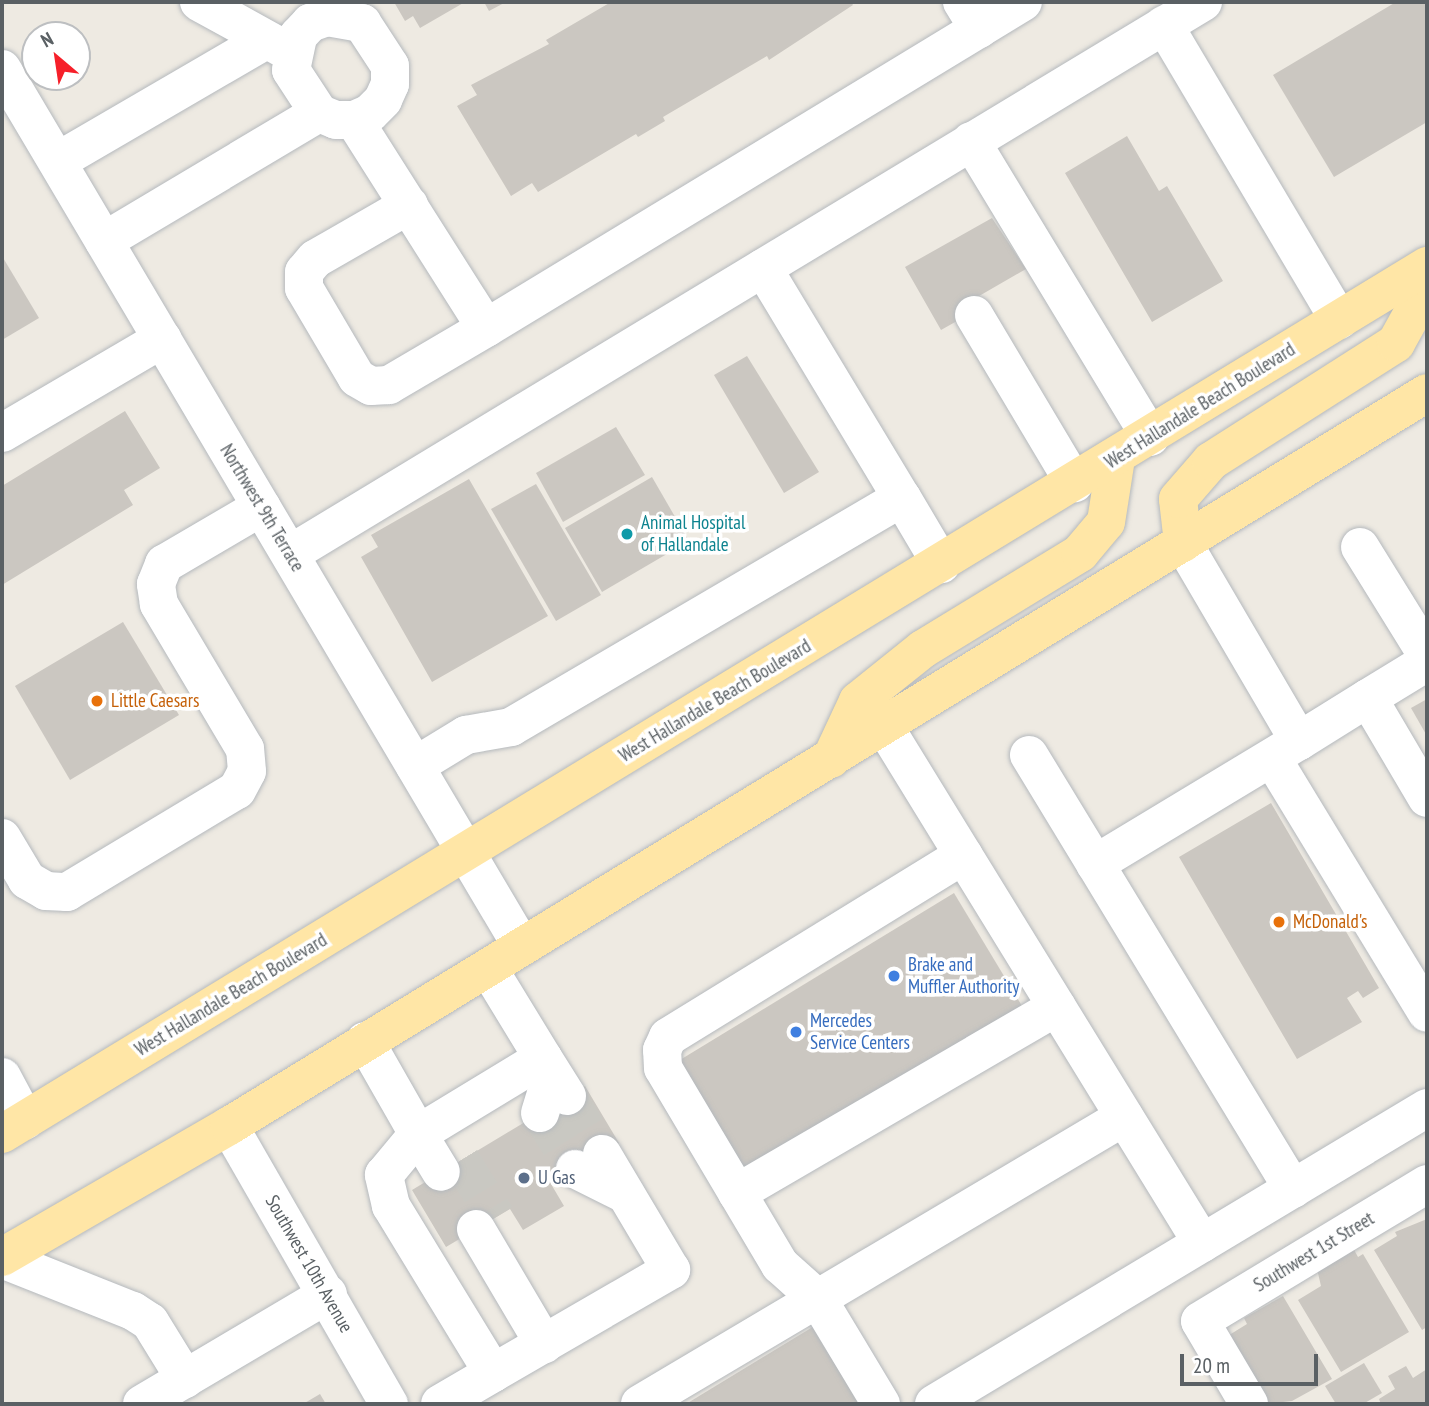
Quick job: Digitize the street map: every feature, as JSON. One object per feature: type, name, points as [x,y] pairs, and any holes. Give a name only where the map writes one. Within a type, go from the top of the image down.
[{"type":"main road","name":"West Hallandale Beach Boulevard","points":[[13,1127],[1116,458],[1427,266]]},
{"type":"main road","points":[[1183,543],[1178,499],[1211,461],[1396,343],[1427,287]]},
{"type":"main road","points":[[2,1258],[229,1126],[1427,393]]},
{"type":"main road","points":[[831,759],[858,701],[923,649],[1080,553],[1106,522],[1116,458]]},
{"type":"street","points":[[199,2],[279,46],[291,70],[337,116],[409,205],[486,328]]},
{"type":"street","points":[[409,205],[315,259],[304,272],[304,288],[357,378],[371,386],[389,386],[486,328],[971,15],[1023,2]]},
{"type":"street","points":[[290,554],[1203,2]]},
{"type":"street","points":[[58,162],[279,46],[310,23],[327,17],[362,23],[390,66],[390,84],[370,113],[337,116],[104,241]]},
{"type":"street","points":[[1164,25],[1339,320]]},
{"type":"street","name":"Northwest 9th Terrace","points":[[2,69],[522,947]]},
{"type":"street","points":[[971,141],[1150,437]]},
{"type":"street","points":[[763,268],[941,564]]},
{"type":"street","points":[[974,315],[1074,483]]},
{"type":"street","points":[[2,433],[162,339]]},
{"type":"street","points":[[415,766],[466,735],[511,727],[902,498]]},
{"type":"street","points":[[2,838],[27,880],[46,891],[67,892],[237,790],[247,771],[246,749],[159,604],[156,584],[164,564],[261,507]]},
{"type":"street","points":[[1183,543],[1285,750],[1427,1013]]},
{"type":"street","points":[[1360,547],[1427,655]]},
{"type":"street","points":[[1095,864],[1427,662]]},
{"type":"street","points":[[1368,698],[1427,798]]},
{"type":"street","points":[[884,726],[1202,1244]]},
{"type":"street","points":[[1029,755],[1293,1189]]},
{"type":"street","points":[[881,1404],[818,1299],[780,1265],[663,1068],[662,1050],[668,1037],[964,855]]},
{"type":"street","points":[[488,968],[551,1085],[438,1155],[384,1175],[391,1206],[493,1373]]},
{"type":"street","points":[[737,1194],[1057,1007]]},
{"type":"street","points":[[365,1041],[438,1155]]},
{"type":"street","points":[[2,1077],[13,1127]]},
{"type":"street","points":[[934,1404],[1427,1108]]},
{"type":"street","points":[[640,1404],[1124,1117]]},
{"type":"street","name":"Southwest 10th Avenue","points":[[229,1126],[389,1404]]},
{"type":"street","points":[[440,1404],[671,1270],[625,1194],[588,1161]]},
{"type":"street","name":"Southwest 1st Street","points":[[1249,1404],[1200,1321],[1427,1184]]},
{"type":"street","points":[[486,1223],[500,1270],[544,1343]]},
{"type":"street","points":[[2,1258],[133,1311],[150,1322],[185,1379]]},
{"type":"street","points":[[142,1404],[328,1294]]},
{"type":"building","points":[[394,2],[465,2],[420,28],[413,16],[405,21]]},
{"type":"building","points":[[484,2],[506,2],[489,11]]},
{"type":"building","points":[[611,2],[851,2],[853,5],[769,60],[767,56],[663,117],[665,121],[638,137],[636,134],[538,192],[532,183],[511,196],[457,106],[477,95],[471,85],[549,44],[546,40]]},
{"type":"building","points":[[1396,2],[1427,2],[1427,122],[1334,177],[1273,75]]},
{"type":"building","points":[[1127,136],[1159,191],[1167,186],[1223,281],[1152,322],[1065,173]]},
{"type":"building","points":[[992,218],[1026,269],[967,303],[973,312],[941,330],[905,267]]},
{"type":"building","points":[[2,256],[39,318],[2,340]]},
{"type":"building","points":[[747,356],[819,472],[784,493],[714,375]]},
{"type":"building","points":[[125,411],[160,468],[124,490],[133,505],[2,585],[2,486]]},
{"type":"building","points":[[616,427],[645,475],[563,522],[536,473]]},
{"type":"building","name":"Animal Hospital of Hallandale","points":[[652,477],[689,541],[602,592],[565,528]]},
{"type":"building","points":[[469,479],[548,616],[432,682],[361,557],[378,547],[371,535]]},
{"type":"building","points":[[536,484],[601,595],[556,621],[491,509]]},
{"type":"building","name":"Little Caesars","points":[[123,622],[179,715],[70,780],[15,686]]},
{"type":"building","points":[[1427,699],[1427,736],[1411,708]]},
{"type":"building","name":"McDonald's","points":[[1271,803],[1379,988],[1363,998],[1358,991],[1347,998],[1362,1022],[1297,1059],[1179,857]]},
{"type":"building","points":[[954,893],[1025,1011],[748,1181],[675,1063]]},
{"type":"building","points":[[585,1086],[619,1143],[551,1184],[564,1206],[523,1230],[510,1209],[446,1247],[412,1190]]},
{"type":"building","points":[[1427,1219],[1427,1327],[1422,1330],[1374,1250],[1397,1236],[1395,1232]]},
{"type":"building","points":[[1353,1248],[1358,1257],[1363,1254],[1409,1332],[1341,1372],[1298,1300],[1321,1286],[1317,1269]]},
{"type":"building","points":[[1283,1296],[1332,1379],[1292,1401],[1265,1404],[1226,1337],[1247,1324],[1244,1318]]},
{"type":"building","points":[[816,1325],[865,1404],[686,1404]]},
{"type":"building","points":[[1364,1363],[1382,1393],[1363,1404],[1336,1404],[1325,1386]]},
{"type":"building","points":[[1406,1366],[1413,1378],[1427,1369],[1427,1404],[1381,1404],[1379,1399],[1395,1389],[1388,1376]]},
{"type":"building","points":[[320,1394],[326,1404],[303,1404]]},
{"type":"tunnel","points":[[567,1096],[602,1154]]},
{"type":"tunnel","points":[[540,1113],[575,1169]]},
{"type":"tunnel","points":[[461,1160],[496,1217]]},
{"type":"place","name":"Animal Hospital of Hallandale","points":[[627,534]]},
{"type":"place","name":"Little Caesars","points":[[97,701]]},
{"type":"place","name":"McDonald's","points":[[1279,922]]},
{"type":"place","name":"Brake and Muffler Authority","points":[[894,976]]},
{"type":"place","name":"Mercedes Service Centers","points":[[796,1032]]},
{"type":"place","name":"U Gas","points":[[524,1178]]}]
